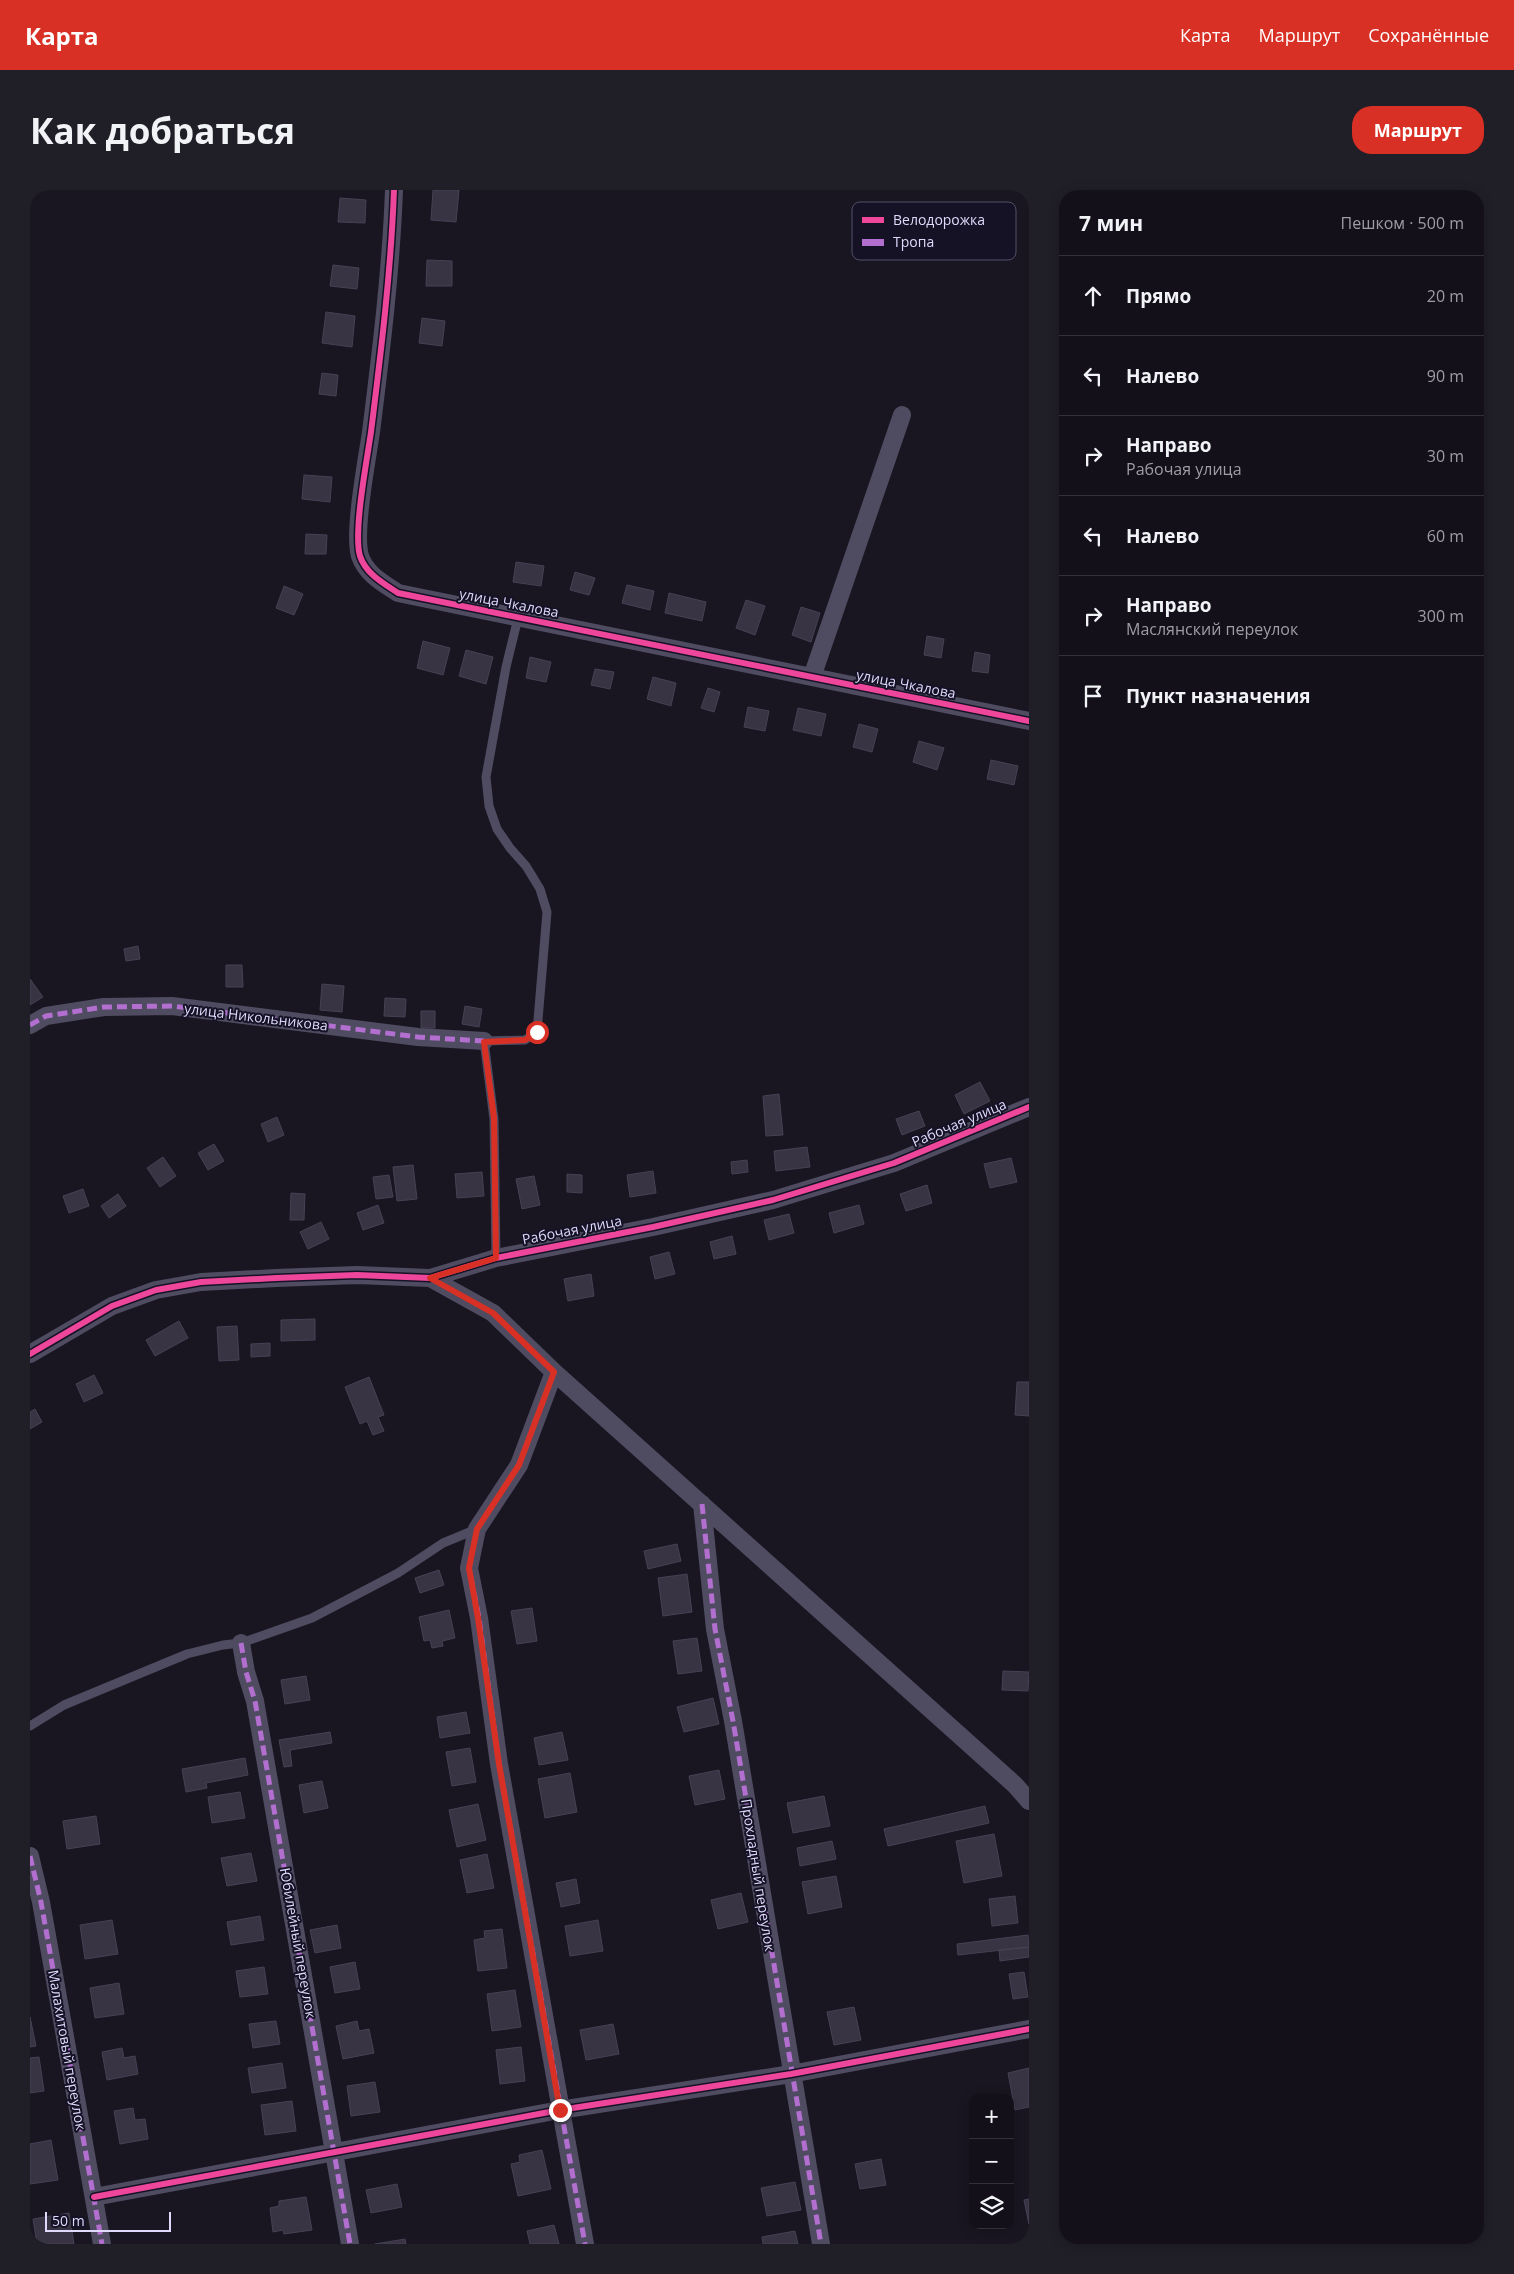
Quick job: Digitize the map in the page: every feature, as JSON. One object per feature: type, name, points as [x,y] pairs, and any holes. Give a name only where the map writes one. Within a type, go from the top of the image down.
[{"type":"street","name":"улица Чкалова","points":[[394,190],[376,385],[359,525],[360,556],[372,576],[398,593],[1029,721]]},
{"type":"street","points":[[812,678],[902,415]]},
{"type":"street","name":"улица Никольникова","points":[[30,1025],[46,1016],[104,1007],[172,1006],[418,1037],[484,1042]]},
{"type":"street","name":"Рабочая улица","points":[[30,1354],[112,1306],[156,1290],[201,1282],[266,1278],[357,1275],[430,1278],[496,1258],[653,1227],[773,1200],[894,1163],[1029,1107]]},
{"type":"street","points":[[430,1278],[493,1313],[554,1372],[1015,1785],[1029,1801]]},
{"type":"street","points":[[554,1372],[519,1465],[477,1529],[469,1568],[499,1764],[585,2244]]},
{"type":"street","name":"Прохладный переулок","points":[[702,1504],[715,1629],[733,1720],[821,2244]]},
{"type":"street","name":"Юбилейный переулок","points":[[242,1643],[246,1672],[255,1700],[350,2244]]},
{"type":"street","name":"Малахитовый переулок","points":[[30,1856],[41,1902],[102,2244]]},
{"type":"street","points":[[94,2197],[560,2110],[791,2074],[1029,2029]]},
{"type":"lane","points":[[496,1258],[494,1118],[484,1042],[525,1040],[537,1032],[547,912],[540,889],[526,866],[497,829],[489,806],[486,776],[506,667],[518,618]]},
{"type":"lane","points":[[30,1726],[64,1705],[188,1654],[223,1645],[242,1643],[312,1618],[398,1573],[444,1543],[477,1529]]},
{"type":"building","points":[[433,190],[459,190],[456,222],[431,220]]},
{"type":"building","points":[[340,198],[366,200],[365,223],[338,222]]},
{"type":"building","points":[[427,260],[452,261],[452,286],[426,286]]},
{"type":"building","points":[[333,265],[359,268],[357,289],[330,286]]},
{"type":"building","points":[[326,312],[355,316],[352,347],[322,343]]},
{"type":"building","points":[[422,318],[445,321],[442,346],[419,343]]},
{"type":"building","points":[[322,373],[338,375],[336,396],[319,394]]},
{"type":"building","points":[[304,475],[332,477],[330,502],[302,499]]},
{"type":"building","points":[[306,534],[327,535],[326,554],[305,554]]},
{"type":"building","points":[[516,562],[544,566],[541,586],[513,582]]},
{"type":"building","points":[[575,572],[595,578],[589,595],[570,590]]},
{"type":"building","points":[[627,585],[654,591],[650,610],[622,603]]},
{"type":"building","points":[[284,586],[303,594],[294,615],[276,608]]},
{"type":"building","points":[[669,593],[706,602],[702,621],[665,613]]},
{"type":"building","points":[[746,600],[765,606],[755,635],[736,628]]},
{"type":"building","points":[[801,607],[820,613],[811,642],[792,635]]},
{"type":"building","points":[[927,636],[944,639],[941,658],[924,655]]},
{"type":"building","points":[[423,641],[450,648],[443,675],[417,668]]},
{"type":"building","points":[[466,650],[493,657],[486,684],[459,676]]},
{"type":"building","points":[[975,652],[990,655],[988,673],[972,671]]},
{"type":"building","points":[[530,657],[551,662],[546,682],[526,678]]},
{"type":"building","points":[[595,669],[614,672],[610,689],[591,685]]},
{"type":"building","points":[[653,677],[676,683],[671,706],[647,699]]},
{"type":"building","points":[[708,688],[720,692],[714,712],[701,708]]},
{"type":"building","points":[[748,707],[769,711],[765,731],[744,727]]},
{"type":"building","points":[[798,708],[826,714],[821,736],[793,730]]},
{"type":"building","points":[[859,724],[878,729],[872,752],[853,747]]},
{"type":"building","points":[[919,741],[944,748],[937,770],[913,762]]},
{"type":"building","points":[[991,760],[1018,766],[1014,785],[987,779]]},
{"type":"building","points":[[138,946],[140,959],[126,961],[124,949]]},
{"type":"building","points":[[226,965],[242,965],[243,987],[226,987]]},
{"type":"building","points":[[30,979],[43,997],[30,1005]]},
{"type":"building","points":[[322,984],[344,986],[342,1012],[320,1010]]},
{"type":"building","points":[[385,998],[406,999],[405,1017],[384,1016]]},
{"type":"building","points":[[465,1006],[482,1009],[479,1027],[462,1024]]},
{"type":"building","points":[[421,1011],[435,1011],[435,1028],[421,1028]]},
{"type":"building","points":[[980,1082],[990,1101],[964,1114],[955,1095]]},
{"type":"building","points":[[779,1094],[783,1135],[766,1136],[763,1096]]},
{"type":"building","points":[[919,1111],[925,1126],[902,1135],[896,1119]]},
{"type":"building","points":[[277,1117],[284,1135],[268,1142],[261,1124]]},
{"type":"building","points":[[214,1144],[224,1161],[208,1170],[198,1153]]},
{"type":"building","points":[[807,1147],[810,1167],[776,1171],[774,1151]]},
{"type":"building","points":[[163,1157],[176,1176],[160,1187],[147,1168]]},
{"type":"building","points":[[1011,1158],[1017,1182],[990,1188],[984,1164]]},
{"type":"building","points":[[747,1160],[748,1172],[732,1174],[731,1162]]},
{"type":"building","points":[[413,1165],[417,1199],[397,1201],[393,1167]]},
{"type":"building","points":[[653,1171],[656,1193],[630,1197],[627,1175]]},
{"type":"building","points":[[482,1172],[484,1196],[457,1198],[455,1174]]},
{"type":"building","points":[[567,1174],[582,1175],[582,1193],[567,1192]]},
{"type":"building","points":[[389,1175],[393,1197],[376,1199],[373,1177]]},
{"type":"building","points":[[534,1176],[540,1205],[522,1209],[516,1179]]},
{"type":"building","points":[[927,1185],[932,1203],[906,1211],[900,1194]]},
{"type":"building","points":[[83,1189],[89,1206],[69,1213],[63,1196]]},
{"type":"building","points":[[291,1193],[305,1194],[304,1220],[290,1220]]},
{"type":"building","points":[[118,1194],[126,1206],[109,1218],[101,1206]]},
{"type":"building","points":[[378,1205],[384,1223],[363,1230],[357,1213]]},
{"type":"building","points":[[859,1205],[864,1224],[834,1233],[829,1213]]},
{"type":"building","points":[[789,1214],[794,1233],[769,1240],[764,1220]]},
{"type":"building","points":[[321,1222],[329,1239],[308,1249],[300,1232]]},
{"type":"building","points":[[732,1236],[736,1254],[714,1259],[710,1242]]},
{"type":"building","points":[[669,1252],[675,1274],[655,1279],[650,1257]]},
{"type":"building","points":[[591,1274],[594,1296],[568,1301],[564,1279]]},
{"type":"building","points":[[315,1319],[315,1340],[281,1341],[281,1320]]},
{"type":"building","points":[[179,1321],[188,1338],[155,1356],[146,1340]]},
{"type":"building","points":[[237,1326],[239,1360],[219,1361],[217,1327]]},
{"type":"building","points":[[270,1343],[270,1356],[251,1357],[251,1344]]},
{"type":"building","points":[[94,1375],[103,1393],[84,1402],[76,1384]]},
{"type":"building","points":[[369,1377],[384,1415],[378,1417],[384,1431],[373,1435],[367,1421],[360,1424],[345,1387]]},
{"type":"building","points":[[1017,1382],[1029,1382],[1029,1416],[1015,1415]]},
{"type":"building","points":[[35,1409],[42,1422],[30,1429],[30,1412]]},
{"type":"building","points":[[677,1544],[681,1561],[648,1569],[644,1551]]},
{"type":"building","points":[[439,1570],[444,1585],[420,1593],[415,1578]]},
{"type":"building","points":[[687,1574],[692,1612],[663,1616],[658,1578]]},
{"type":"building","points":[[532,1608],[537,1641],[517,1644],[511,1611]]},
{"type":"building","points":[[449,1610],[455,1638],[442,1641],[443,1646],[432,1648],[430,1640],[424,1641],[419,1617]]},
{"type":"building","points":[[697,1638],[702,1671],[678,1674],[673,1641]]},
{"type":"building","points":[[1003,1671],[1029,1672],[1028,1691],[1002,1690]]},
{"type":"building","points":[[306,1676],[310,1700],[285,1704],[281,1680]]},
{"type":"building","points":[[713,1698],[719,1724],[684,1732],[677,1707]]},
{"type":"building","points":[[466,1712],[470,1733],[440,1738],[437,1717]]},
{"type":"building","points":[[330,1732],[332,1743],[290,1750],[292,1766],[284,1767],[279,1740]]},
{"type":"building","points":[[562,1732],[568,1760],[539,1765],[534,1738]]},
{"type":"building","points":[[470,1748],[476,1782],[452,1786],[446,1752]]},
{"type":"building","points":[[245,1758],[248,1775],[206,1783],[207,1788],[186,1792],[182,1769]]},
{"type":"building","points":[[719,1770],[725,1799],[695,1805],[689,1776]]},
{"type":"building","points":[[570,1773],[577,1812],[545,1818],[538,1779]]},
{"type":"building","points":[[322,1781],[328,1808],[304,1813],[299,1785]]},
{"type":"building","points":[[240,1792],[245,1818],[212,1823],[208,1797]]},
{"type":"building","points":[[824,1796],[830,1826],[793,1833],[787,1803]]},
{"type":"building","points":[[478,1804],[486,1840],[457,1847],[449,1810]]},
{"type":"building","points":[[985,1806],[989,1823],[888,1846],[884,1829]]},
{"type":"building","points":[[96,1816],[100,1844],[67,1849],[63,1821]]},
{"type":"building","points":[[994,1834],[1002,1876],[964,1883],[956,1841]]},
{"type":"building","points":[[832,1841],[836,1859],[800,1866],[797,1848]]},
{"type":"building","points":[[251,1853],[257,1881],[227,1886],[221,1858]]},
{"type":"building","points":[[487,1854],[494,1888],[467,1893],[460,1860]]},
{"type":"building","points":[[836,1876],[842,1907],[808,1914],[802,1882]]},
{"type":"building","points":[[576,1879],[580,1903],[561,1907],[556,1883]]},
{"type":"building","points":[[741,1893],[748,1922],[718,1929],[711,1900]]},
{"type":"building","points":[[1015,1896],[1018,1923],[992,1926],[989,1899]]},
{"type":"building","points":[[260,1916],[264,1940],[231,1945],[227,1922]]},
{"type":"building","points":[[112,1920],[118,1954],[85,1959],[80,1925]]},
{"type":"building","points":[[598,1920],[603,1951],[570,1956],[565,1926]]},
{"type":"building","points":[[337,1925],[341,1948],[315,1953],[310,1930]]},
{"type":"building","points":[[502,1929],[507,1968],[478,1971],[474,1940],[485,1938],[484,1931]]},
{"type":"building","points":[[1028,1935],[1029,1947],[958,1955],[957,1944]]},
{"type":"building","points":[[1029,1947],[1029,1957],[1000,1961],[999,1950]]},
{"type":"building","points":[[355,1962],[360,1989],[335,1993],[330,1967]]},
{"type":"building","points":[[264,1967],[268,1994],[240,1997],[236,1971]]},
{"type":"building","points":[[1024,1972],[1028,1997],[1013,1999],[1009,1974]]},
{"type":"building","points":[[119,1983],[124,2014],[95,2018],[90,1988]]},
{"type":"building","points":[[515,1990],[521,2027],[492,2031],[487,1994]]},
{"type":"building","points":[[854,2007],[861,2040],[834,2045],[827,2012]]},
{"type":"building","points":[[30,2017],[36,2046],[30,2047]]},
{"type":"building","points":[[276,2021],[280,2044],[253,2048],[249,2024]]},
{"type":"building","points":[[357,2021],[359,2031],[369,2029],[374,2053],[343,2059],[336,2026]]},
{"type":"building","points":[[613,2024],[619,2054],[586,2060],[580,2030]]},
{"type":"building","points":[[521,2047],[525,2081],[500,2084],[496,2050]]},
{"type":"building","points":[[122,2048],[124,2058],[135,2056],[138,2074],[107,2080],[102,2052]]},
{"type":"building","points":[[39,2057],[44,2091],[30,2093],[30,2058]]},
{"type":"building","points":[[282,2063],[286,2088],[252,2093],[248,2068]]},
{"type":"building","points":[[1029,2068],[1029,2107],[1015,2110],[1014,2094],[1012,2094],[1008,2073]]},
{"type":"building","points":[[375,2082],[380,2112],[351,2116],[347,2086]]},
{"type":"building","points":[[292,2101],[296,2131],[265,2135],[261,2105]]},
{"type":"building","points":[[133,2108],[135,2120],[145,2119],[148,2139],[120,2144],[114,2111]]},
{"type":"building","points":[[51,2140],[58,2180],[30,2184],[30,2144]]},
{"type":"building","points":[[542,2150],[551,2189],[518,2196],[511,2164],[520,2162],[519,2155]]},
{"type":"building","points":[[881,2159],[886,2185],[860,2189],[855,2164]]},
{"type":"building","points":[[795,2182],[801,2210],[767,2216],[761,2188]]},
{"type":"building","points":[[397,2184],[402,2207],[371,2213],[366,2190]]},
{"type":"building","points":[[306,2197],[312,2230],[284,2234],[283,2230],[273,2232],[270,2208],[279,2206],[279,2201]]},
{"type":"building","points":[[1029,2199],[1029,2224],[1024,2200]]},
{"type":"building","points":[[69,2213],[74,2244],[37,2244],[33,2219]]},
{"type":"building","points":[[554,2225],[559,2244],[530,2244],[527,2231]]},
{"type":"building","points":[[795,2231],[798,2244],[763,2244],[762,2237]]},
{"type":"building","points":[[405,2239],[406,2244],[375,2244]]},
{"type":"marked path","points":[[30,1025],[46,1016],[104,1007],[172,1006],[418,1037],[484,1041]]},
{"type":"marked path","points":[[554,1372],[519,1465],[477,1529],[469,1568],[479,1618],[499,1764],[585,2244]]},
{"type":"marked path","points":[[702,1504],[715,1629],[733,1721],[821,2244]]},
{"type":"marked path","points":[[241,1643],[246,1672],[255,1701],[350,2244]]},
{"type":"marked path","points":[[30,1856],[41,1902],[102,2244]]},
{"type":"cycle path","points":[[394,190],[391,251],[385,311],[358,530],[360,556],[366,568],[376,578],[398,593],[1029,721]]},
{"type":"cycle path","points":[[30,1354],[112,1306],[156,1290],[201,1282],[276,1278],[357,1275],[430,1278],[496,1258],[653,1227],[773,1200],[894,1163],[1029,1107]]},
{"type":"cycle path","points":[[94,2197],[560,2110],[791,2074],[1029,2029]]},
{"type":"route","points":[[537,1032],[525,1040],[484,1042],[494,1118],[496,1258],[430,1278],[493,1313],[554,1372],[519,1465],[477,1529],[469,1568],[499,1764],[560,2110]]}]
